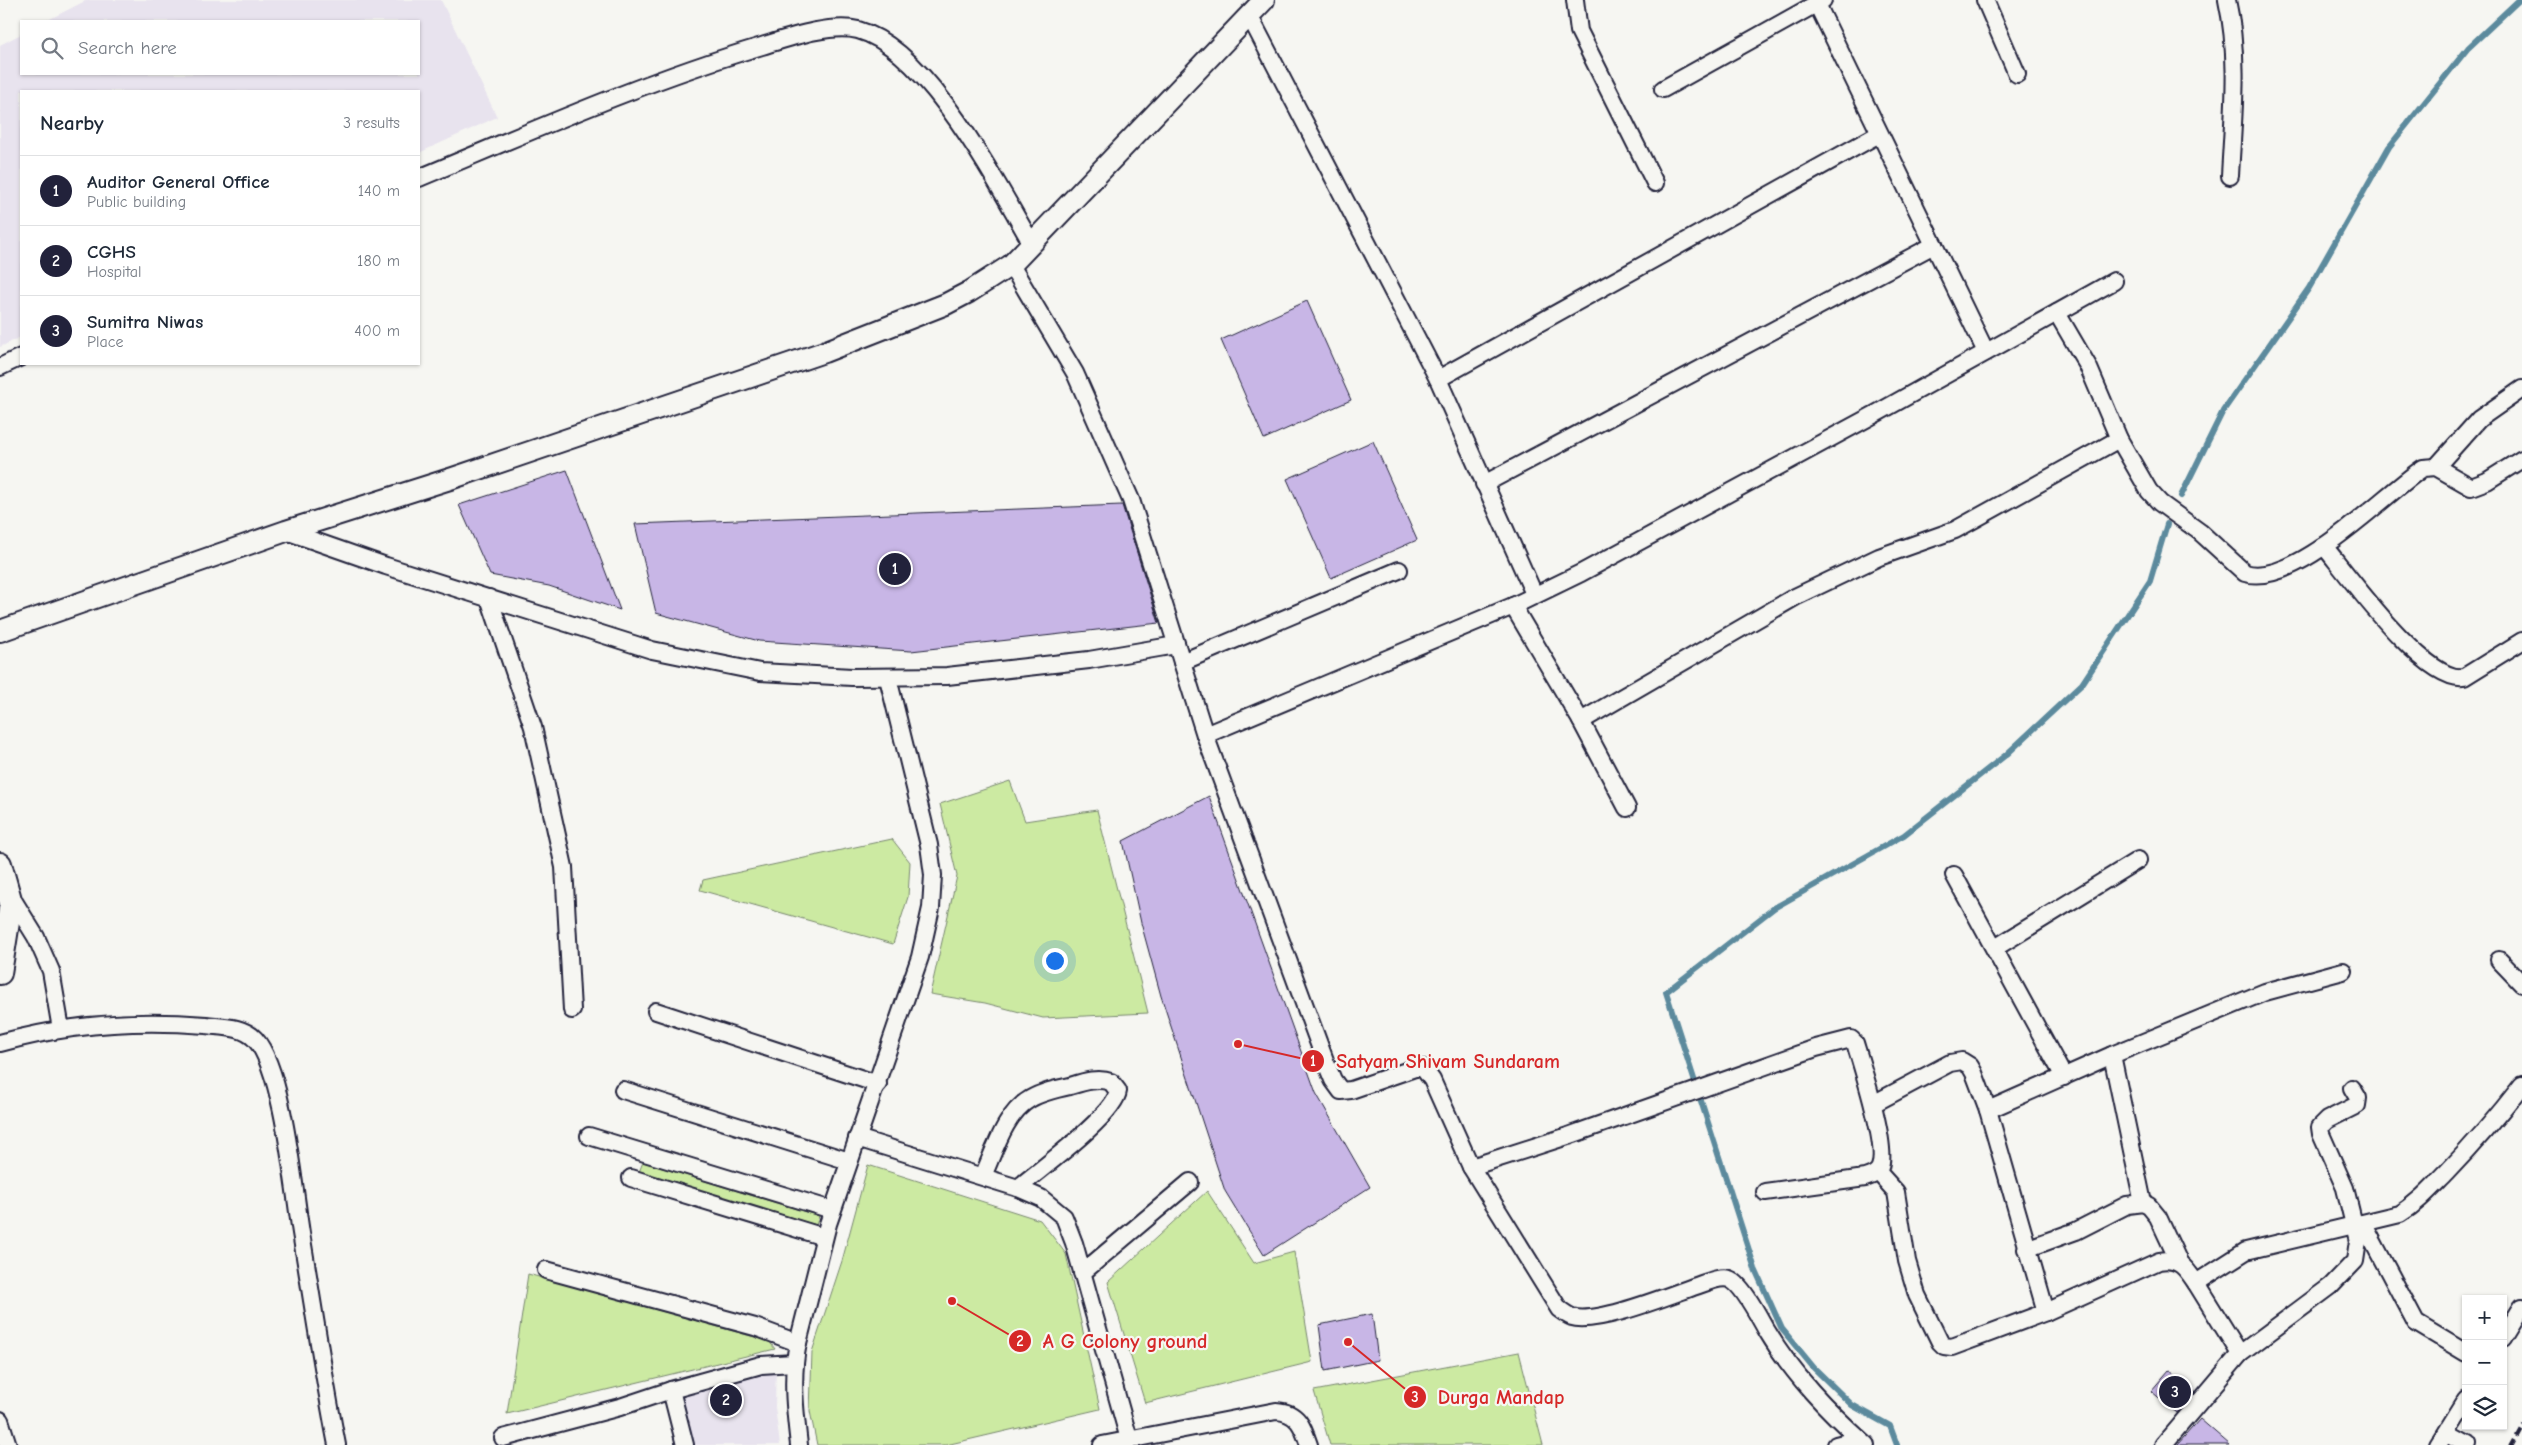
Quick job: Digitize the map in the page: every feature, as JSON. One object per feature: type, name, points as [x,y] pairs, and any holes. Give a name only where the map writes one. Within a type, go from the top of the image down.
[{"type":"main road","points":[[0,864],[11,902],[0,973]]},
{"type":"street","points":[[0,631],[286,531],[453,478],[824,352],[946,304],[969,292],[1010,265],[1032,244],[1264,0]]},
{"type":"street","points":[[1575,0],[1579,31],[1655,182]]},
{"type":"street","points":[[1986,0],[2018,74]]},
{"type":"street","points":[[2227,0],[2232,21],[2235,64],[2230,176]]},
{"type":"street","points":[[1663,88],[1820,2],[1880,134],[1986,352]]},
{"type":"street","points":[[1249,15],[1438,379],[1534,594]]},
{"type":"street","points":[[420,178],[579,111],[700,64],[788,38],[827,30],[857,30],[879,40],[908,63],[947,105],[989,170],[1032,244]]},
{"type":"street","points":[[1438,379],[1880,134]]},
{"type":"street","points":[[1484,484],[1934,245]]},
{"type":"street","points":[[1010,265],[1075,373],[1131,500],[1205,736],[1326,1063],[1338,1088],[1341,1091],[1351,1090],[1415,1068],[1423,1068],[1432,1080],[1471,1167],[1559,1309],[1566,1315],[1583,1318],[1604,1315],[1713,1281],[1730,1279],[1736,1284],[1756,1311],[1792,1370],[1828,1409],[1863,1442]]},
{"type":"street","points":[[1205,736],[1512,606],[1581,573],[2114,281]]},
{"type":"street","points":[[2057,313],[2088,366],[2119,439],[2149,490],[2160,503],[2200,532],[2245,573],[2253,575],[2289,566],[2324,546],[2416,473],[2428,466],[2436,467],[2471,487],[2487,481],[2522,459]]},
{"type":"street","points":[[0,367],[20,357]]},
{"type":"street","points":[[2436,467],[2479,419],[2522,389]]},
{"type":"street","points":[[1581,721],[1795,597],[1879,557],[1955,530],[2119,439]]},
{"type":"street","points":[[286,531],[386,566],[652,650],[760,672],[888,678],[946,676],[1080,662],[1176,645]]},
{"type":"street","points":[[2324,546],[2392,630],[2429,664],[2448,676],[2464,677],[2522,641]]},
{"type":"street","points":[[1182,662],[1399,570]]},
{"type":"street","points":[[489,598],[533,727],[564,866],[572,1010]]},
{"type":"street","points":[[1512,606],[1581,721],[1627,808]]},
{"type":"street","points":[[799,1445],[794,1363],[824,1237],[920,957],[931,908],[934,875],[929,845],[888,678]]},
{"type":"street","points":[[1995,948],[2138,860]]},
{"type":"street","points":[[1954,875],[2064,1077]]},
{"type":"street","points":[[8,892],[36,938],[50,971],[61,1029]]},
{"type":"street","points":[[2499,960],[2522,984]]},
{"type":"street","points":[[1988,1110],[2112,1055],[2265,992],[2343,971]]},
{"type":"street","points":[[656,1010],[878,1084]]},
{"type":"street","points":[[0,1043],[61,1029],[114,1022],[166,1022],[235,1029],[247,1033],[256,1039],[269,1065],[287,1139],[319,1345],[337,1445]]},
{"type":"street","points":[[1471,1167],[1568,1136],[1816,1048],[1851,1039],[1855,1043],[1873,1104],[1881,1160],[1878,1172]]},
{"type":"street","points":[[2112,1055],[2143,1203]]},
{"type":"street","points":[[1873,1104],[1950,1063],[1962,1061],[1974,1073],[1988,1110],[2026,1249],[2046,1312]]},
{"type":"street","points":[[983,1176],[1007,1124],[1017,1110],[1029,1100],[1048,1091],[1079,1083],[1096,1080],[1111,1082],[1118,1091],[1117,1097],[1098,1121],[1018,1188]]},
{"type":"street","points":[[2196,1282],[2246,1251],[2400,1214],[2417,1202],[2491,1124],[2522,1085]]},
{"type":"street","points":[[2352,1088],[2358,1098],[2357,1105],[2327,1120],[2320,1127],[2321,1134],[2345,1188],[2358,1224],[2416,1323],[2462,1351]]},
{"type":"street","points":[[623,1090],[849,1161]]},
{"type":"street","points":[[589,1136],[832,1210]]},
{"type":"street","points":[[857,1138],[1018,1188],[1041,1198],[1064,1217],[1129,1438]]},
{"type":"street","points":[[1878,1172],[1896,1192],[1906,1261],[1917,1295],[1935,1334],[1944,1346],[1959,1346],[2046,1312],[2159,1260],[2168,1259],[2179,1262]]},
{"type":"street","points":[[1765,1192],[1865,1178],[1878,1172]]},
{"type":"street","points":[[631,1178],[824,1237]]},
{"type":"street","points":[[1082,1273],[1190,1182]]},
{"type":"street","points":[[2026,1249],[2082,1228],[2128,1205],[2143,1203],[2149,1206],[2158,1217],[2179,1262],[2196,1282],[2240,1354]]},
{"type":"street","points":[[2163,1445],[2240,1354],[2348,1271],[2358,1251],[2358,1224]]},
{"type":"street","points":[[546,1270],[755,1327],[798,1343]]},
{"type":"street","points":[[2507,1331],[2522,1307]]},
{"type":"street","points":[[503,1438],[612,1409],[671,1390],[761,1365],[794,1363]]},
{"type":"street","points":[[671,1390],[685,1445]]},
{"type":"street","points":[[2462,1406],[2442,1439],[2468,1445]]},
{"type":"street","points":[[1102,1445],[1129,1438],[1276,1410],[1286,1411],[1294,1415],[1304,1429],[1309,1445]]},
{"type":"street","points":[[0,1420],[8,1445]]},
{"type":"street","points":[[1836,1445],[1863,1442]]},
{"type":"shaded area","points":[[87,0],[441,0],[497,117],[420,153],[420,90],[20,90],[20,337],[0,347],[0,45],[20,35],[20,75],[420,75],[420,20],[48,20]]},
{"type":"shaded area","points":[[776,1366],[775,1407],[780,1445],[688,1445],[675,1392]]},
{"type":"green space","points":[[1010,781],[1025,821],[1097,810],[1148,1013],[1043,1018],[985,1003],[930,994],[957,876],[940,804]]},
{"type":"green space","points":[[892,839],[910,862],[908,897],[893,944],[700,890],[703,880]]},
{"type":"green space","points":[[643,1162],[819,1216],[816,1225],[639,1172]]},
{"type":"green space","points":[[868,1165],[1040,1220],[1066,1254],[1100,1409],[946,1445],[817,1445],[810,1411],[812,1352],[842,1261]]},
{"type":"green space","points":[[1207,1191],[1254,1263],[1294,1252],[1312,1362],[1145,1403],[1108,1282]]},
{"type":"green space","points":[[528,1274],[769,1341],[775,1349],[507,1414]]},
{"type":"green space","points":[[1519,1352],[1543,1445],[1330,1445],[1314,1391]]},
{"type":"building","points":[[1307,301],[1351,400],[1264,439],[1221,340]]},
{"type":"building","points":[[1373,441],[1417,540],[1331,578],[1287,479]]},
{"type":"building","points":[[567,470],[620,610],[549,586],[490,575],[459,505]]},
{"type":"building","points":[[1122,505],[1159,623],[911,651],[759,641],[656,613],[635,524]]},
{"type":"building","points":[[1209,796],[1316,1093],[1370,1187],[1264,1255],[1225,1191],[1161,996],[1141,923],[1123,841]]},
{"type":"building","points":[[1372,1314],[1378,1360],[1325,1371],[1319,1325]]},
{"type":"building","points":[[2169,1370],[2195,1392],[2177,1413],[2151,1391]]},
{"type":"building","points":[[2200,1419],[2230,1445],[2177,1445]]},
{"type":"waterway","points":[[2181,496],[2223,411],[2309,288],[2389,147],[2468,48],[2519,0]]},
{"type":"waterway","points":[[1897,1445],[1890,1426],[1852,1405],[1814,1368],[1782,1329],[1755,1269],[1666,992],[1774,908],[1904,835],[2007,754],[2082,684],[2150,581],[2167,524]]},
{"type":"railway","points":[[2510,1445],[2522,1423]]},
{"type":"place","name":"Auditor General Office","points":[[895,569]]},
{"type":"place","name":"Satyam Shivam Sundaram","points":[[1238,1044]]},
{"type":"place","name":"A G Colony ground","points":[[952,1301]]},
{"type":"place","name":"Durga Mandap","points":[[1348,1342]]},
{"type":"place","name":"Sumitra Niwas","points":[[2175,1392]]},
{"type":"place","name":"CGHS","points":[[726,1400]]}]
